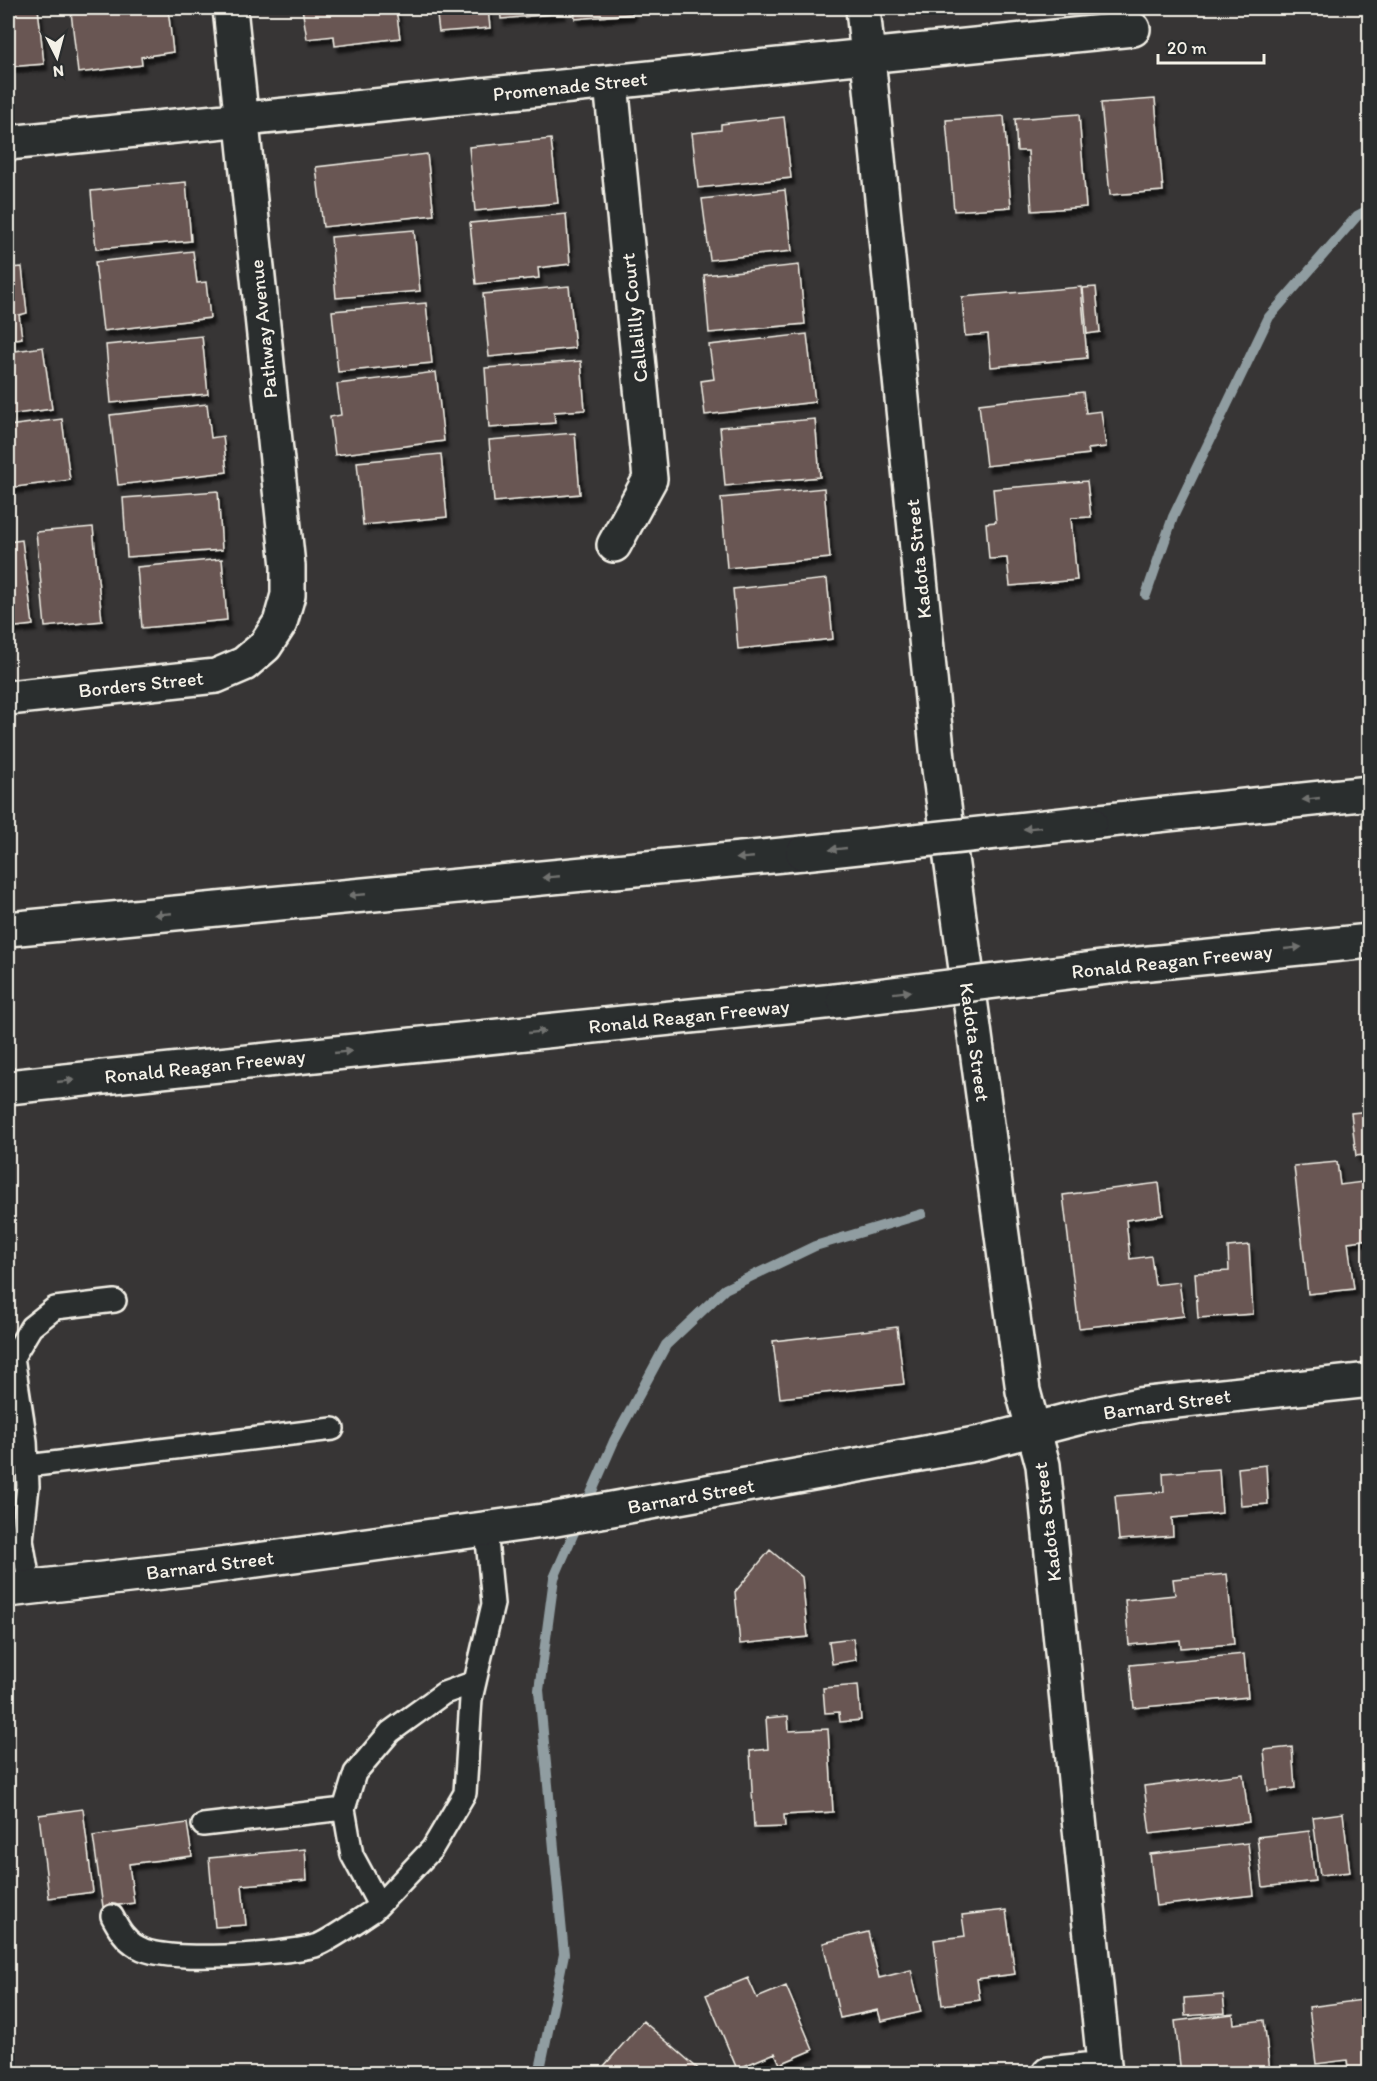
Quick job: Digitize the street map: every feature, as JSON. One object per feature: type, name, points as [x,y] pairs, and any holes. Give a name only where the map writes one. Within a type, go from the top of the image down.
[{"type":"main road","name":"Pathway Avenue","points":[[230,8],[288,566],[288,595],[280,623],[265,646]]},
{"type":"main road","name":"Kadota Street","points":[[863,8],[939,769],[1023,1391],[1042,1465],[1105,2071]]},
{"type":"main road","name":"Promenade Street","points":[[8,143],[868,54],[1133,29]]},
{"type":"main road","name":"Callalilly Court","points":[[611,82],[650,479],[614,545]]},
{"type":"main road","name":"Borders Street","points":[[8,698],[216,676],[244,664],[265,646]]},
{"type":"main road","points":[[8,928],[803,853],[1370,793]]},
{"type":"main road","name":"Ronald Reagan Freeway","points":[[8,1087],[844,1000],[1109,967],[1370,941]]},
{"type":"main road","name":"Barnard Street","points":[[19,1588],[198,1568],[550,1521],[981,1443],[1139,1405],[1370,1380]]},
{"type":"main road","points":[[1048,2073],[1105,2071]]},
{"type":"lane","points":[[19,1588],[28,1486],[26,1441],[13,1357],[31,1328],[55,1308],[115,1301]]},
{"type":"lane","points":[[27,1466],[333,1429]]},
{"type":"lane","points":[[112,1916],[121,1934],[139,1948],[165,1956],[249,1955],[317,1946],[379,1905],[432,1849],[465,1793],[471,1699],[493,1604],[486,1529]]},
{"type":"lane","points":[[379,1905],[352,1855],[344,1809],[355,1773],[390,1732],[444,1693],[475,1682]]},
{"type":"lane","points":[[202,1825],[344,1809]]},
{"type":"building","points":[[8,8],[38,8],[44,64],[8,67]]},
{"type":"building","points":[[113,8],[168,8],[173,52],[141,57],[142,65],[78,73],[71,12]]},
{"type":"building","points":[[302,8],[396,8],[400,38],[335,46],[334,36],[307,39]]},
{"type":"building","points":[[436,8],[488,8],[490,28],[439,32]]},
{"type":"building","points":[[500,8],[562,8],[562,13],[501,19]]},
{"type":"building","points":[[574,8],[632,8],[632,14],[575,19]]},
{"type":"building","points":[[1155,99],[1163,191],[1110,195],[1101,103]]},
{"type":"building","points":[[1079,114],[1086,207],[1032,211],[1028,151],[1017,151],[1015,119]]},
{"type":"building","points":[[1004,116],[1011,207],[954,211],[946,120]]},
{"type":"building","points":[[784,117],[791,178],[698,188],[692,133],[721,130],[721,124]]},
{"type":"building","points":[[551,139],[558,203],[475,211],[469,147]]},
{"type":"building","points":[[427,154],[434,215],[323,227],[316,167]]},
{"type":"building","points":[[186,182],[191,241],[96,249],[91,191]]},
{"type":"building","points":[[785,190],[792,251],[710,260],[702,199]]},
{"type":"building","points":[[566,214],[570,264],[538,268],[539,278],[476,284],[470,223]]},
{"type":"building","points":[[414,230],[420,291],[336,298],[331,237]]},
{"type":"building","points":[[193,251],[197,283],[206,282],[210,318],[103,331],[95,262]]},
{"type":"building","points":[[799,265],[805,324],[709,333],[704,275]]},
{"type":"building","points":[[22,267],[27,313],[19,315],[22,338],[8,340],[8,268]]},
{"type":"building","points":[[569,286],[575,348],[489,357],[483,294]]},
{"type":"building","points":[[1081,287],[1087,358],[991,367],[988,334],[965,336],[962,297]]},
{"type":"building","points":[[1096,287],[1100,332],[1087,334],[1083,288]]},
{"type":"building","points":[[426,303],[432,363],[338,372],[332,311]]},
{"type":"building","points":[[807,334],[815,402],[705,415],[701,381],[714,379],[709,345]]},
{"type":"building","points":[[202,336],[208,394],[111,403],[106,345]]},
{"type":"building","points":[[43,347],[52,409],[8,415],[8,352]]},
{"type":"building","points":[[581,361],[585,410],[554,412],[555,423],[489,428],[485,368]]},
{"type":"building","points":[[436,372],[444,441],[335,455],[330,417],[341,415],[337,384]]},
{"type":"building","points":[[1083,392],[1086,413],[1101,411],[1106,447],[1088,449],[1089,454],[986,466],[979,404]]},
{"type":"building","points":[[207,404],[211,438],[223,436],[227,472],[118,485],[110,415]]},
{"type":"building","points":[[62,419],[70,480],[8,488],[8,426]]},
{"type":"building","points":[[815,419],[820,477],[725,486],[720,427]]},
{"type":"building","points":[[575,433],[580,494],[494,502],[489,440]]},
{"type":"building","points":[[441,454],[447,517],[363,525],[357,462]]},
{"type":"building","points":[[1087,481],[1091,517],[1071,518],[1077,580],[1010,586],[1007,558],[989,559],[986,523],[996,522],[993,489]]},
{"type":"building","points":[[824,488],[830,558],[727,568],[721,498]]},
{"type":"building","points":[[218,491],[222,550],[127,557],[123,498]]},
{"type":"building","points":[[93,527],[102,621],[45,627],[36,532]]},
{"type":"building","points":[[22,540],[33,625],[8,628],[8,542]]},
{"type":"building","points":[[222,559],[227,620],[142,628],[137,567]]},
{"type":"building","points":[[827,579],[833,639],[738,649],[733,589]]},
{"type":"building","points":[[1370,1111],[1370,1154],[1356,1156],[1351,1113]]},
{"type":"building","points":[[1337,1162],[1340,1185],[1370,1181],[1370,1239],[1348,1242],[1354,1289],[1308,1294],[1294,1166]]},
{"type":"building","points":[[1159,1183],[1163,1215],[1126,1220],[1130,1259],[1151,1256],[1155,1285],[1179,1282],[1184,1316],[1079,1328],[1063,1195]]},
{"type":"building","points":[[1249,1245],[1253,1314],[1198,1318],[1195,1273],[1229,1271],[1228,1247]]},
{"type":"building","points":[[897,1327],[904,1384],[780,1398],[773,1341]]},
{"type":"building","points":[[1266,1465],[1268,1504],[1241,1506],[1238,1468]]},
{"type":"building","points":[[1219,1469],[1222,1513],[1172,1518],[1173,1536],[1119,1540],[1115,1496],[1164,1492],[1163,1473]]},
{"type":"building","points":[[770,1550],[802,1577],[808,1637],[740,1644],[735,1592]]},
{"type":"building","points":[[1227,1574],[1234,1644],[1181,1648],[1180,1640],[1129,1645],[1125,1600],[1175,1595],[1173,1579]]},
{"type":"building","points":[[853,1638],[856,1660],[832,1664],[829,1641]]},
{"type":"building","points":[[1244,1654],[1248,1697],[1134,1708],[1130,1665]]},
{"type":"building","points":[[858,1685],[861,1720],[840,1722],[839,1712],[825,1713],[823,1688]]},
{"type":"building","points":[[788,1716],[789,1731],[828,1729],[833,1812],[784,1815],[785,1827],[754,1828],[750,1751],[768,1749],[766,1718]]},
{"type":"building","points":[[1292,1747],[1295,1788],[1268,1791],[1264,1750]]},
{"type":"building","points":[[1243,1774],[1249,1822],[1150,1834],[1144,1786]]},
{"type":"building","points":[[83,1809],[93,1892],[49,1898],[39,1815]]},
{"type":"building","points":[[1343,1813],[1350,1872],[1320,1875],[1313,1817]]},
{"type":"building","points":[[187,1823],[192,1856],[129,1864],[134,1903],[103,1907],[93,1836]]},
{"type":"building","points":[[1309,1831],[1315,1881],[1263,1887],[1257,1837]]},
{"type":"building","points":[[1248,1843],[1254,1895],[1156,1906],[1150,1854]]},
{"type":"building","points":[[305,1849],[307,1880],[242,1885],[246,1925],[215,1927],[209,1858]]},
{"type":"building","points":[[1006,1910],[1015,1974],[977,1979],[980,2000],[942,2005],[934,1940],[965,1936],[962,1915]]},
{"type":"building","points":[[868,1932],[879,1978],[911,1970],[921,2012],[881,2021],[878,2010],[840,2018],[823,1943]]},
{"type":"building","points":[[748,1978],[757,1998],[786,1986],[813,2050],[780,2064],[775,2053],[737,2069],[706,1995]]},
{"type":"building","points":[[1223,1995],[1225,2013],[1185,2016],[1184,1998]]},
{"type":"building","points":[[1370,1999],[1370,2074],[1349,2074],[1347,2060],[1316,2064],[1309,2007]]},
{"type":"building","points":[[1233,2014],[1234,2024],[1264,2020],[1270,2071],[1245,2074],[1181,2074],[1175,2021]]},
{"type":"building","points":[[643,2021],[704,2074],[613,2074],[604,2066]]},
{"type":"waterway","points":[[1146,595],[1173,517],[1269,317],[1357,216],[1370,209]]},
{"type":"waterway","points":[[539,2074],[564,1954],[539,1690],[554,1578],[614,1441],[666,1345],[725,1289],[815,1246],[922,1214]]}]
